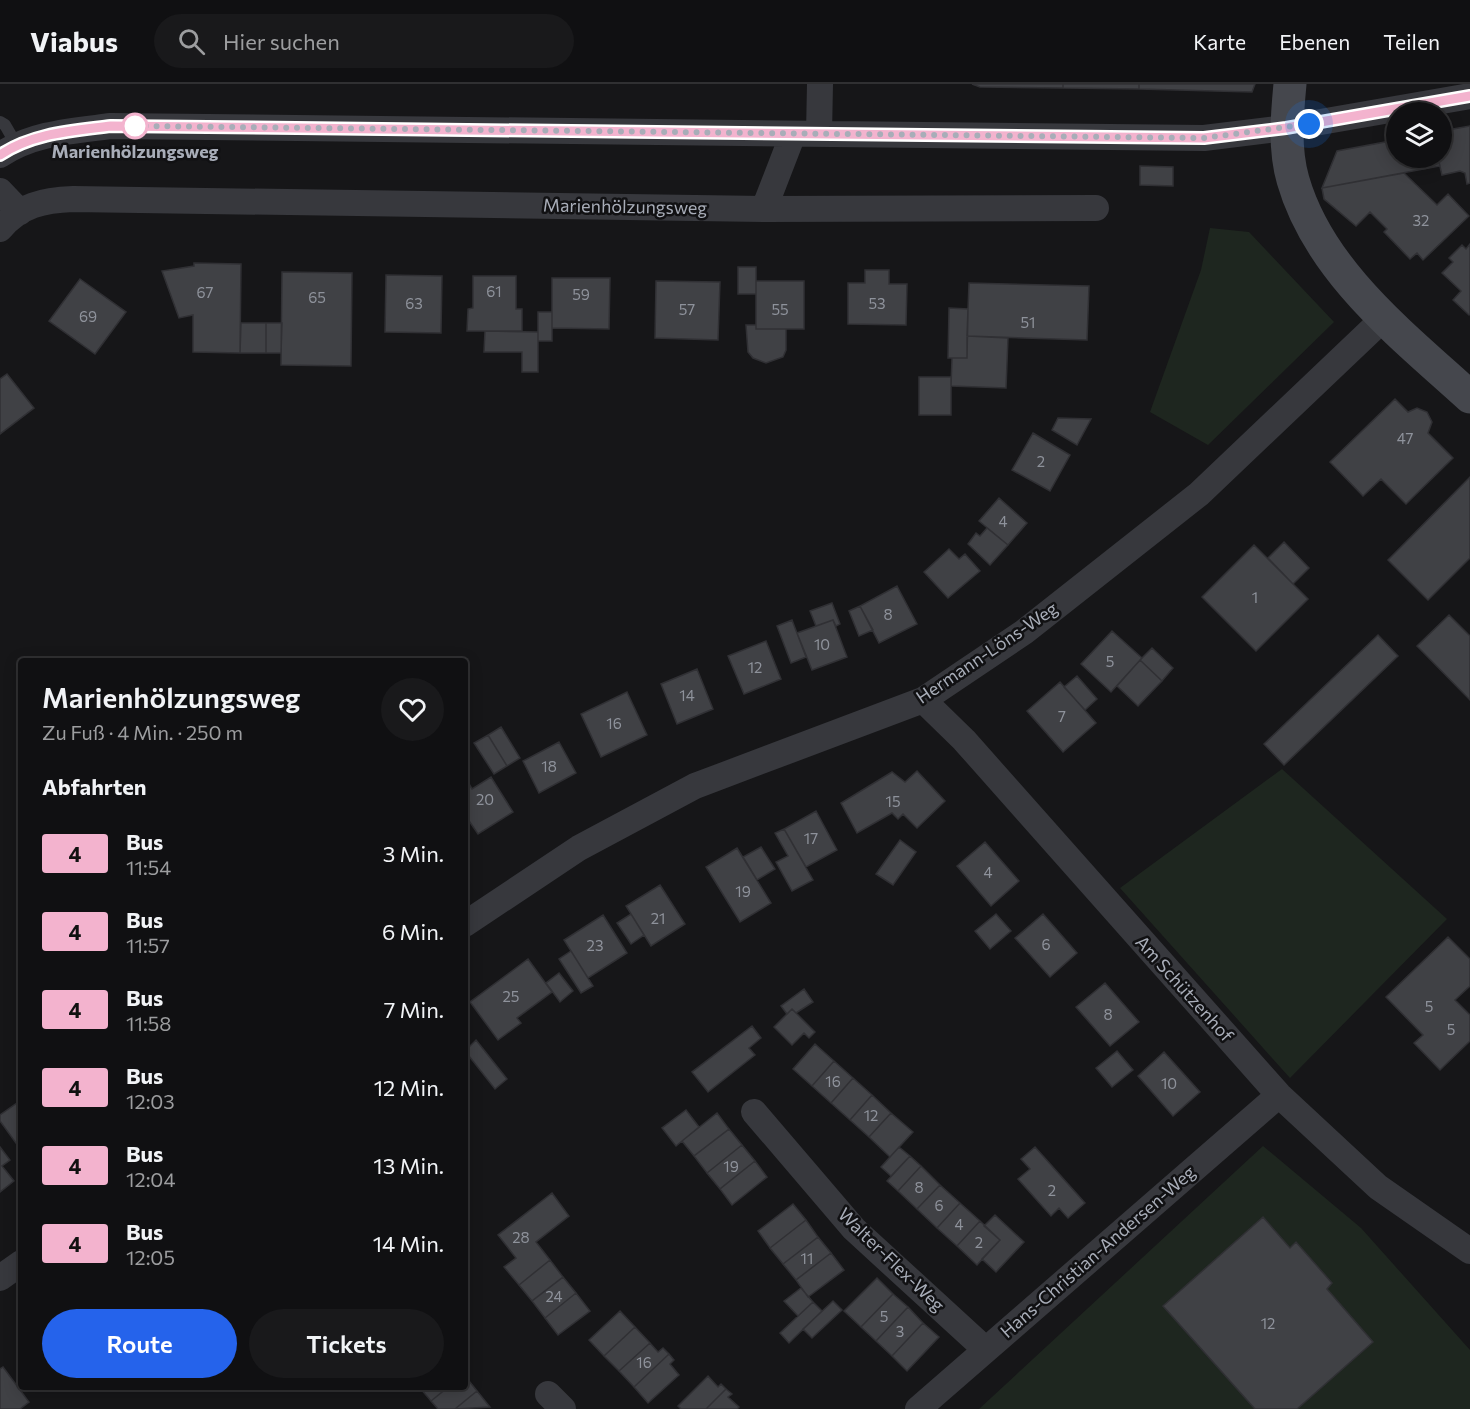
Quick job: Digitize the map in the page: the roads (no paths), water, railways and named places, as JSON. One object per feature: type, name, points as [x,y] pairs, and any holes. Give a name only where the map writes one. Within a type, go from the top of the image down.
[{"type":"street","points":[[819,134],[820,84]]},
{"type":"street","points":[[1290,84],[1286,128],[1293,179],[1310,221],[1335,262],[1384,318],[1470,397]]},
{"type":"street","points":[[8,150],[51,134],[111,126],[1204,138],[1286,128],[1470,96]]},
{"type":"street","points":[[764,209],[793,134]]},
{"type":"street","points":[[0,191],[20,212]]},
{"type":"street","name":"Marienhölzungsweg","points":[[0,229],[20,212],[43,200],[73,199],[764,209],[1096,208]]},
{"type":"street","name":"Hermann-Löns-Weg","points":[[468,922],[579,848],[695,786],[923,699],[1024,632],[1199,495],[1384,318]]},
{"type":"street","name":"Am Schützenhof","points":[[923,699],[964,740],[1279,1095],[1378,1187],[1470,1251]]},
{"type":"street","name":"Hans-Christian-Andersen-Weg","points":[[918,1409],[1279,1095]]},
{"type":"street","name":"Walter-Flex-Weg","points":[[754,1112],[854,1229],[986,1349]]},
{"type":"street","points":[[0,1278],[18,1265]]},
{"type":"lane","points":[[0,122],[5,125],[8,150]]},
{"type":"place","name":"Marienhölzungsweg","points":[[135,126]]}]
